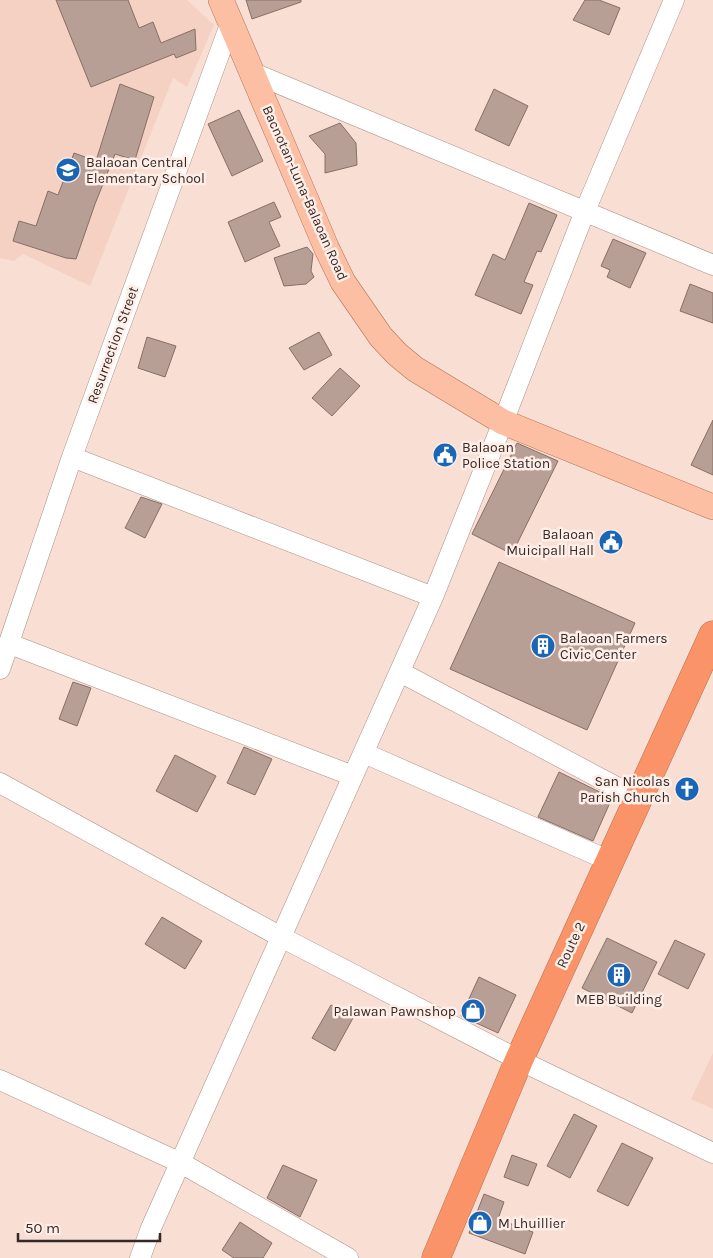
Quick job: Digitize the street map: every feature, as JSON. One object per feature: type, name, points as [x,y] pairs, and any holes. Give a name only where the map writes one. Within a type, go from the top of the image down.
[{"type":"highway","name":"Route 2","points":[[436,1258],[519,1060],[713,635]]},
{"type":"main road","name":"Bacnotan-Luna-Balaoan Road","points":[[221,0],[327,249],[344,282],[380,337],[416,369],[503,422],[713,507]]},
{"type":"street","points":[[140,1258],[151,1228],[433,597],[585,210],[674,0]]},
{"type":"street","name":"Resurrection Street","points":[[0,669],[72,457],[231,22]]},
{"type":"street","points":[[251,72],[713,265]]},
{"type":"street","points":[[72,457],[433,597]]},
{"type":"street","points":[[10,644],[354,776]]},
{"type":"street","points":[[400,672],[638,799]]},
{"type":"street","points":[[364,753],[610,861]]},
{"type":"street","points":[[0,783],[280,937],[519,1060],[713,1153]]},
{"type":"street","points":[[0,1080],[181,1163],[348,1258]]},
{"type":"shaded area","name":"Balaoan Central Elementary School","points":[[0,0],[187,0],[214,25],[187,87],[173,78],[90,286],[23,254],[14,261],[0,258]]},
{"type":"shaded area","points":[[713,1053],[713,1109],[691,1099]]},
{"type":"building","points":[[56,0],[128,0],[139,28],[153,22],[161,43],[195,29],[196,50],[176,58],[174,54],[91,87]]},
{"type":"building","points":[[246,0],[301,0],[301,2],[252,19]]},
{"type":"building","points":[[585,0],[599,0],[620,8],[609,35],[573,20]]},
{"type":"building","points":[[120,84],[154,97],[135,160],[115,154],[76,259],[66,258],[13,241],[19,221],[36,226],[48,191],[58,195],[74,153],[96,161]]},
{"type":"building","points":[[494,89],[528,106],[509,146],[475,130]]},
{"type":"building","points":[[239,110],[263,161],[232,176],[208,124]]},
{"type":"building","points":[[340,123],[356,143],[357,165],[325,173],[325,154],[309,136]]},
{"type":"building","points":[[274,202],[281,217],[269,222],[280,246],[245,262],[228,222]]},
{"type":"building","points":[[529,203],[557,215],[541,252],[537,251],[524,282],[533,285],[521,314],[475,295],[493,254],[505,260]]},
{"type":"building","points":[[613,239],[646,253],[630,288],[607,277],[610,270],[601,266]]},
{"type":"building","points":[[307,247],[313,254],[311,271],[314,277],[306,284],[284,286],[274,258]]},
{"type":"building","points":[[690,284],[713,293],[713,323],[680,311]]},
{"type":"building","points":[[319,332],[332,355],[304,370],[289,348]]},
{"type":"building","points":[[147,337],[176,346],[165,377],[138,368]]},
{"type":"building","points":[[340,368],[360,386],[332,416],[312,398]]},
{"type":"building","points":[[713,420],[713,475],[691,465]]},
{"type":"building","points":[[517,443],[558,461],[512,554],[472,534]]},
{"type":"building","points":[[141,497],[162,504],[145,538],[125,528]]},
{"type":"building","name":"Balaoan Farmers Civic Center","points":[[499,562],[635,623],[587,730],[450,669]]},
{"type":"building","points":[[73,682],[91,688],[77,726],[59,719]]},
{"type":"building","points":[[244,747],[272,759],[255,795],[227,783]]},
{"type":"building","points":[[175,755],[216,776],[197,812],[156,791]]},
{"type":"building","points":[[559,772],[612,798],[593,841],[538,817]]},
{"type":"building","points":[[162,917],[202,941],[185,969],[145,944]]},
{"type":"building","name":"MEB Building","points":[[607,938],[657,962],[632,1013],[582,988]]},
{"type":"building","points":[[675,940],[705,954],[688,989],[658,974]]},
{"type":"building","points":[[479,977],[516,995],[498,1033],[461,1016]]},
{"type":"building","points":[[331,1005],[353,1018],[335,1051],[312,1038]]},
{"type":"building","points":[[574,1114],[597,1126],[570,1178],[547,1166]]},
{"type":"building","points":[[622,1143],[653,1158],[628,1206],[597,1191]]},
{"type":"building","points":[[512,1155],[537,1164],[528,1186],[504,1177]]},
{"type":"building","points":[[283,1165],[317,1180],[300,1217],[267,1198]]},
{"type":"building","points":[[484,1194],[504,1202],[498,1219],[533,1232],[525,1254],[469,1233]]},
{"type":"building","points":[[240,1222],[272,1243],[263,1258],[234,1258],[222,1250]]},
{"type":"place","name":"Balaoan Central Elementary School","points":[[68,170]]},
{"type":"place","name":"Balaoan Police Station","points":[[445,455]]},
{"type":"place","name":"Balaoan Muicipall Hall","points":[[611,542]]},
{"type":"place","name":"Balaoan Farmers Civic Center","points":[[543,646]]},
{"type":"place","name":"San Nicolas Parish Church","points":[[687,789]]},
{"type":"place","name":"MEB Building","points":[[619,975]]},
{"type":"place","name":"Palawan Pawnshop","points":[[473,1011]]},
{"type":"place","name":"M Lhuillier","points":[[480,1223]]}]
